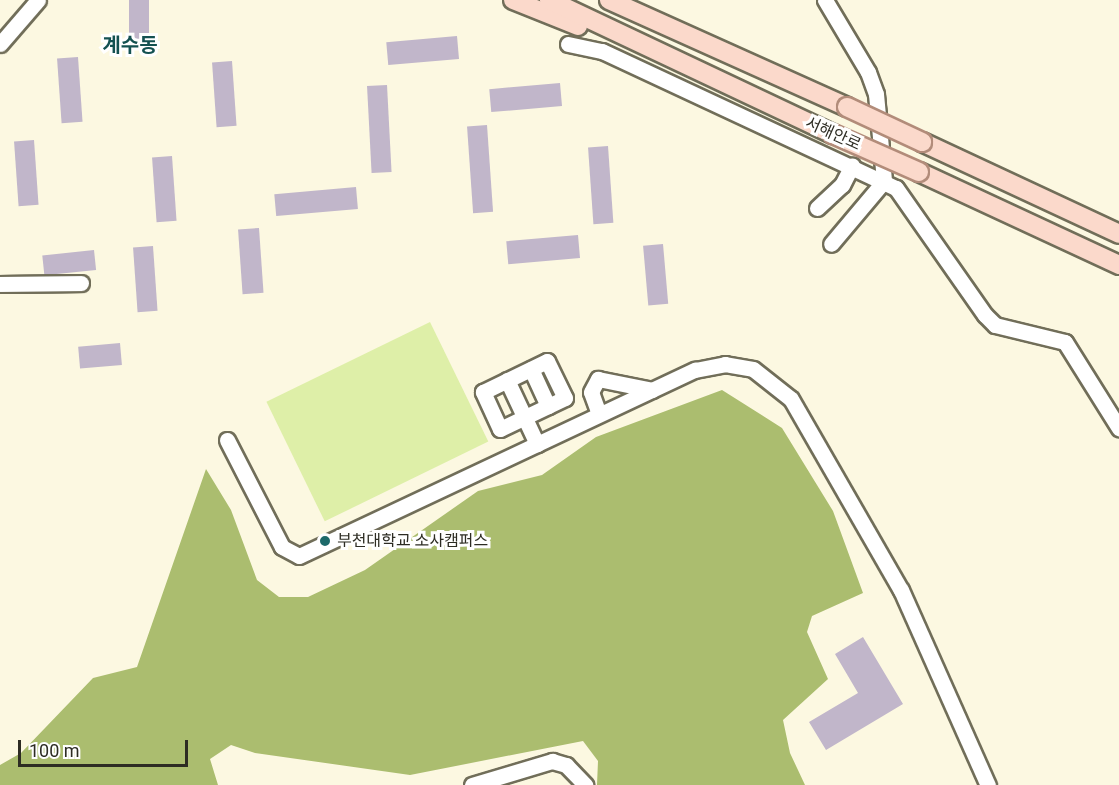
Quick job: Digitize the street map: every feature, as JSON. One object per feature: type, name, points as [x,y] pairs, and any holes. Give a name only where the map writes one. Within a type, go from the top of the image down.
[{"type":"main road","points":[[513,0],[691,67]]},
{"type":"main road","name":"서해안로","points":[[549,0],[1119,265]]},
{"type":"main road","name":"서해안로","points":[[609,0],[847,107],[1119,234]]},
{"type":"main road","points":[[628,0],[702,42]]},
{"type":"street","points":[[825,0],[868,72],[876,94],[884,181],[831,244]]},
{"type":"street","points":[[0,44],[30,3]]},
{"type":"street","points":[[568,44],[602,51],[884,181],[904,196],[924,232],[955,266],[995,325],[1065,342],[1072,349],[1103,408],[1119,428]]},
{"type":"street","points":[[817,208],[842,185],[852,165]]},
{"type":"street","points":[[0,284],[81,283]]},
{"type":"street","points":[[547,361],[565,398],[500,429],[483,392],[507,380],[547,361]]},
{"type":"street","points":[[227,440],[282,547],[294,557],[695,370],[725,364],[753,369],[785,391],[903,596],[988,785]]},
{"type":"street","points":[[599,414],[591,392],[598,379],[652,390]]},
{"type":"street","points":[[507,380],[537,444]]},
{"type":"street","points":[[472,785],[552,761],[566,765],[585,785]]},
{"type":"green space","points":[[430,322],[488,442],[325,521],[266,402]]},
{"type":"green space","points":[[722,390],[782,428],[833,511],[863,593],[812,616],[807,632],[828,679],[783,720],[790,753],[805,785],[597,785],[598,761],[583,741],[410,775],[255,753],[231,745],[210,759],[218,785],[0,785],[0,765],[21,753],[93,678],[137,667],[206,469],[231,510],[257,580],[279,597],[308,597],[365,570],[478,491],[542,475],[596,437]]},
{"type":"building","points":[[129,0],[149,0],[149,50],[129,50]]},
{"type":"building","points":[[457,36],[459,59],[388,65],[386,42]]},
{"type":"building","points":[[78,57],[83,122],[62,123],[57,58]]},
{"type":"building","points":[[232,61],[237,126],[217,127],[212,62]]},
{"type":"building","points":[[560,83],[562,106],[491,112],[489,89]]},
{"type":"building","points":[[387,85],[392,172],[372,173],[367,86]]},
{"type":"building","points":[[487,125],[493,212],[473,213],[467,126]]},
{"type":"building","points":[[34,140],[39,205],[19,206],[14,141]]},
{"type":"building","points":[[608,146],[613,223],[593,224],[588,147]]},
{"type":"building","points":[[172,156],[177,221],[157,222],[152,157]]},
{"type":"building","points":[[356,187],[358,209],[276,216],[274,194]]},
{"type":"building","points":[[259,228],[264,293],[243,294],[238,229]]},
{"type":"building","points":[[578,235],[580,258],[508,264],[506,241]]},
{"type":"building","points":[[663,244],[668,304],[648,306],[643,246]]},
{"type":"building","points":[[153,246],[158,311],[138,312],[133,247]]},
{"type":"building","points":[[94,250],[96,270],[44,275],[42,255]]},
{"type":"building","points":[[120,343],[122,365],[80,369],[78,347]]},
{"type":"building","points":[[863,637],[903,704],[826,750],[809,722],[858,693],[835,654]]},
{"type":"place","name":"부천대학교 소사캠퍼스","points":[[325,541]]},
{"type":"district","name":"계수동","points":[[130,45]]}]
